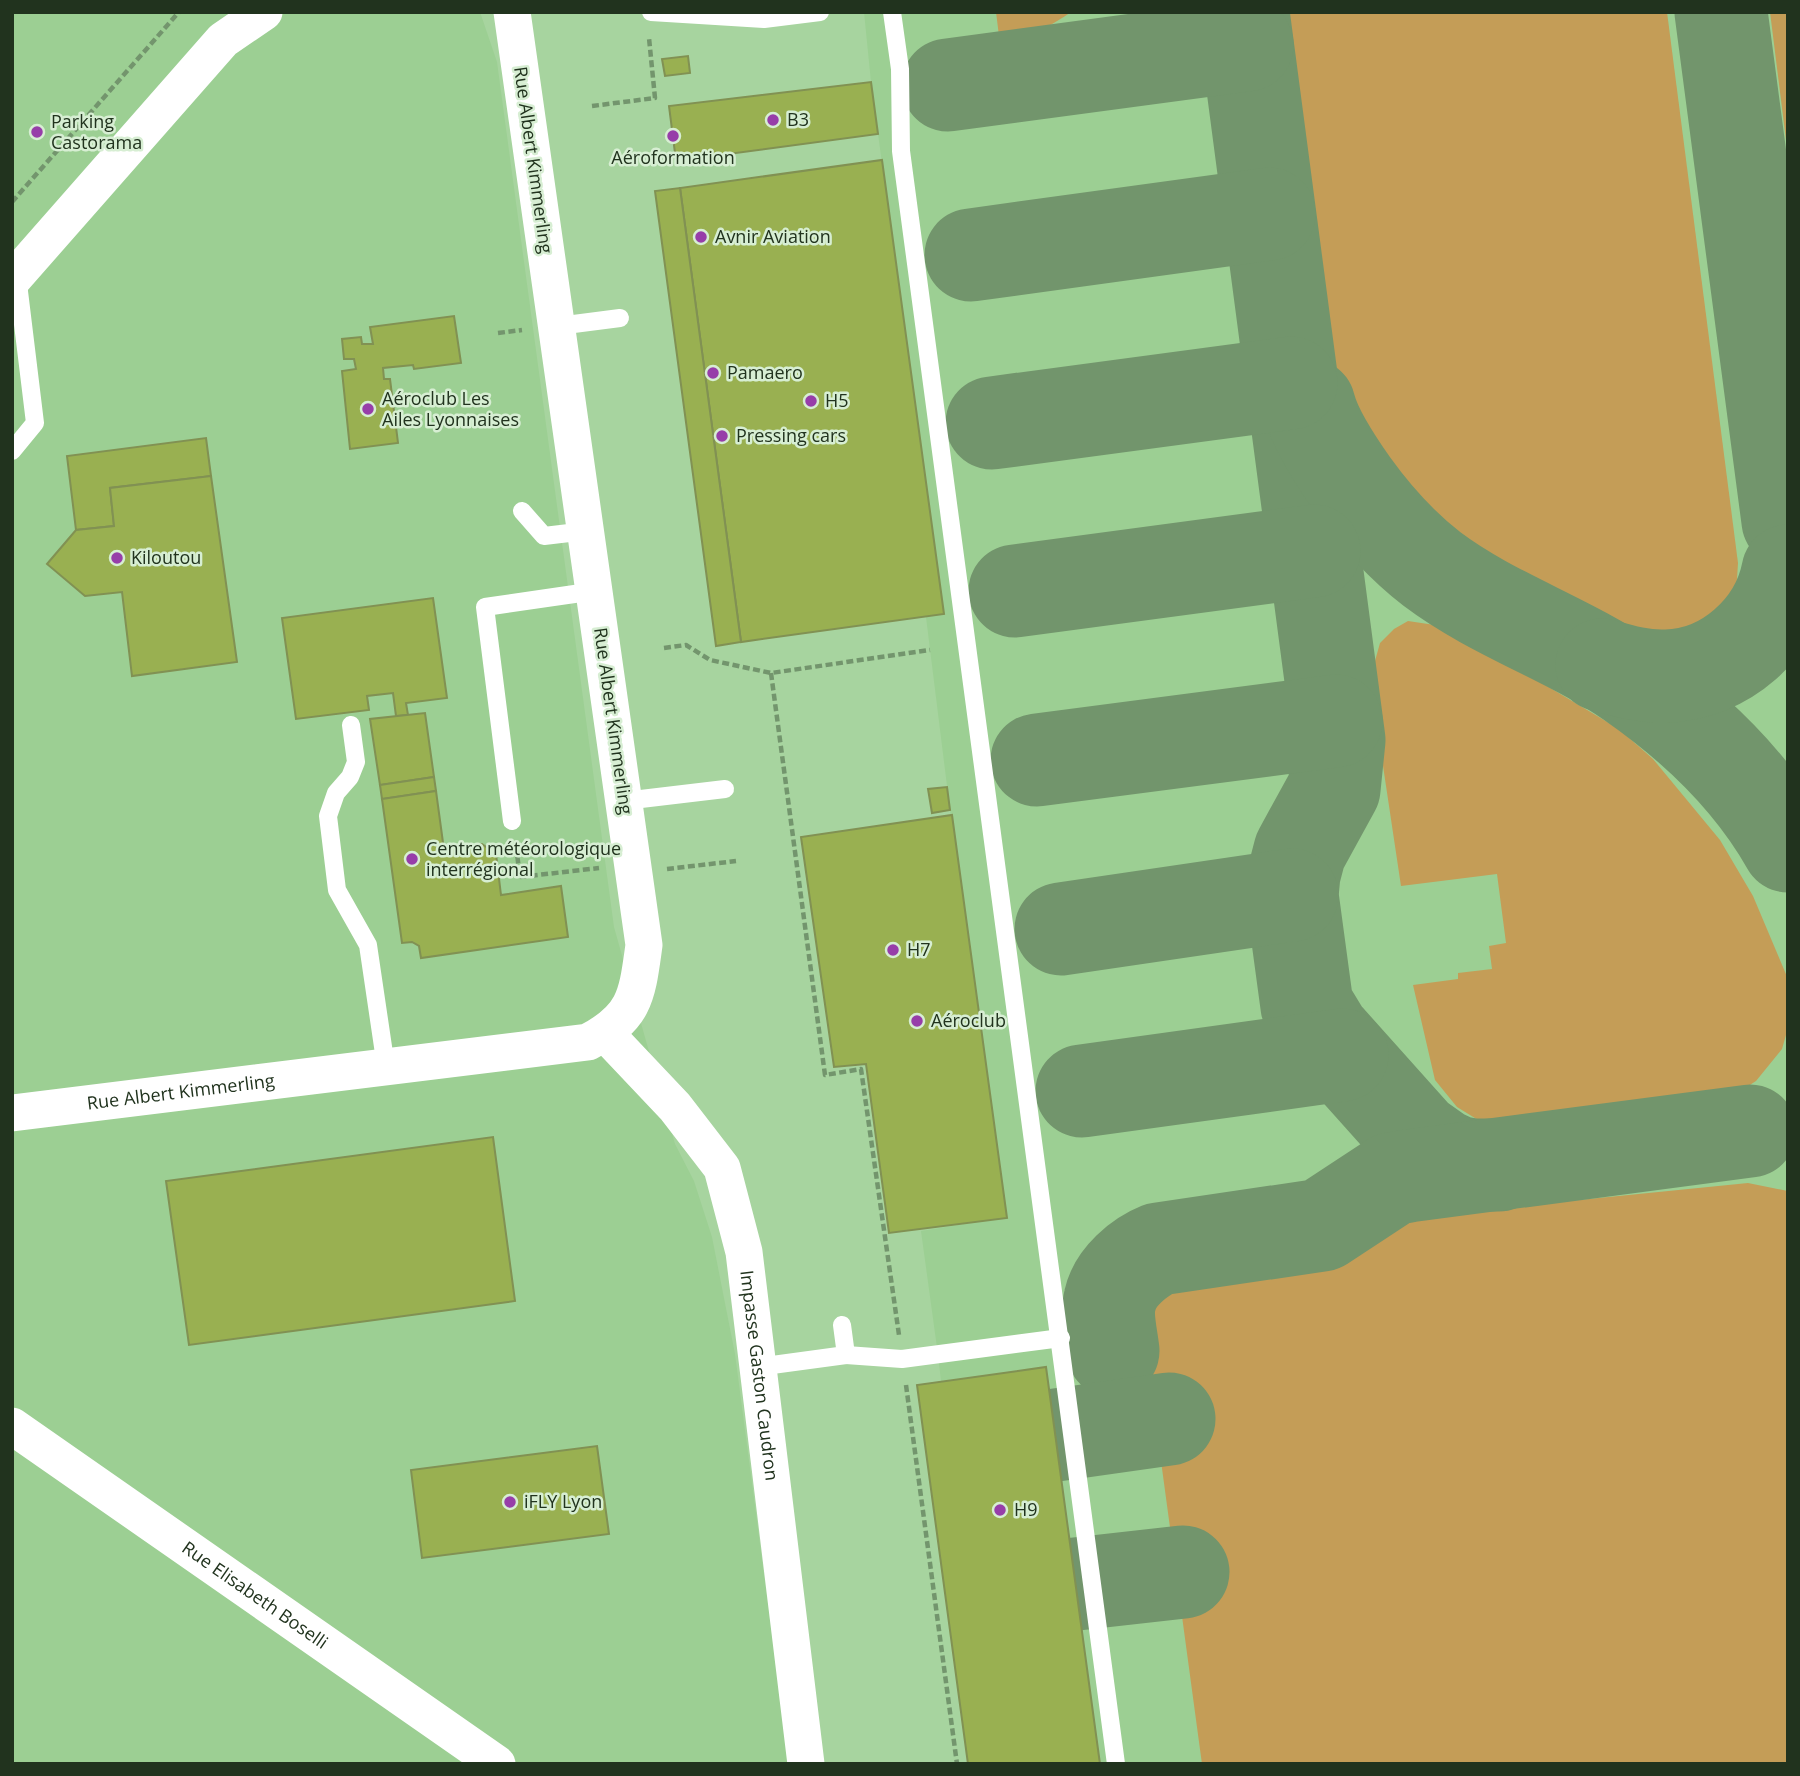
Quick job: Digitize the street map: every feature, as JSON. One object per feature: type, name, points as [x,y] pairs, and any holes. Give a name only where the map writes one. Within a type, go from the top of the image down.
[{"type":"street","points":[[479,12],[504,12]]},
{"type":"street","name":"Rue Albert Kimmerling","points":[[12,1113],[588,1042],[605,1033],[625,1014],[637,994],[644,945],[512,12]]},
{"type":"street","points":[[15,277],[223,40],[261,13]]},
{"type":"street","name":"Impasse Gaston Caudron","points":[[605,1033],[675,1107],[722,1168],[744,1252],[806,1764]]},
{"type":"street","name":"Rue Elisabeth Boselli","points":[[12,1426],[496,1764]]},
{"type":"lane","points":[[651,12],[764,19],[820,12]]},
{"type":"lane","points":[[892,12],[900,69],[903,165],[1116,1764]]},
{"type":"lane","points":[[12,451],[35,423],[15,277]]},
{"type":"lane","points":[[558,326],[620,318]]},
{"type":"lane","points":[[522,511],[544,536],[586,531]]},
{"type":"lane","points":[[512,821],[485,607],[594,591]]},
{"type":"lane","points":[[351,725],[356,762],[350,777],[336,793],[328,816],[337,890],[368,945],[386,1067]]},
{"type":"lane","points":[[624,801],[725,789]]},
{"type":"lane","points":[[842,1325],[846,1355]]},
{"type":"lane","points":[[758,1367],[846,1355],[902,1359],[1061,1338]]},
{"type":"path","points":[[12,202],[179,12]]},
{"type":"path","points":[[592,106],[655,98],[649,37]]},
{"type":"path","points":[[664,648],[686,645],[710,660],[771,673],[930,650]]},
{"type":"path","points":[[771,673],[825,1074],[861,1069],[957,1764]]},
{"type":"shaded area","points":[[12,12],[480,12],[497,62],[614,927],[675,1144],[694,1181],[712,1237],[735,1354],[789,1764],[12,1764]]},
{"type":"shaded area","points":[[864,12],[1788,12],[1788,1764],[1100,1764],[1046,1367],[941,1381],[921,1231],[1007,1217],[926,617],[943,614],[871,82]]},
{"type":"shaded area","points":[[996,12],[1071,12],[1037,32],[1009,37],[999,36]]},
{"type":"shaded area","points":[[1284,12],[1667,12],[1738,563],[1736,594],[1713,621],[1679,637],[1638,636],[1590,619],[1525,589],[1460,543],[1411,492],[1371,443],[1347,399],[1319,325]]},
{"type":"shaded area","points":[[1770,12],[1788,12],[1788,156]]},
{"type":"shaded area","points":[[1408,621],[1448,627],[1619,729],[1653,759],[1720,840],[1753,896],[1788,979],[1788,1028],[1782,1049],[1756,1081],[1725,1101],[1521,1127],[1483,1123],[1457,1107],[1435,1080],[1413,985],[1458,979],[1458,973],[1492,969],[1489,946],[1506,943],[1497,874],[1401,886],[1370,679],[1380,643],[1394,629]]},
{"type":"shaded area","points":[[1748,1183],[1788,1191],[1788,1764],[1202,1764],[1146,1350],[1151,1303],[1163,1278],[1176,1269],[1226,1255],[1365,1240],[1388,1232],[1398,1218]]},
{"type":"building","points":[[688,56],[690,73],[665,76],[662,59]]},
{"type":"building","name":"B3","points":[[871,82],[878,134],[676,161],[669,106]]},
{"type":"building","name":"H5","points":[[882,160],[944,614],[741,642],[680,188]]},
{"type":"building","points":[[680,188],[741,642],[716,646],[655,191]]},
{"type":"building","points":[[454,316],[461,363],[414,369],[413,365],[383,368],[384,379],[390,379],[398,443],[350,449],[342,371],[356,369],[354,359],[344,359],[342,339],[361,337],[362,344],[373,344],[370,327]]},
{"type":"building","points":[[206,438],[211,476],[110,488],[114,526],[76,530],[67,456]]},
{"type":"building","points":[[211,476],[237,662],[132,676],[122,592],[85,596],[47,564],[76,530],[114,526],[110,488]]},
{"type":"building","points":[[433,598],[447,698],[406,703],[408,715],[396,716],[393,693],[367,696],[369,710],[296,719],[282,618]]},
{"type":"building","points":[[425,713],[434,777],[380,785],[370,719]]},
{"type":"building","points":[[434,777],[436,791],[382,799],[380,785]]},
{"type":"building","points":[[947,787],[950,810],[932,813],[928,789]]},
{"type":"building","points":[[436,791],[444,850],[482,844],[496,854],[501,895],[561,886],[568,937],[421,958],[419,946],[412,942],[402,943],[382,799]]},
{"type":"building","name":"H7","points":[[952,815],[1007,1218],[889,1233],[866,1064],[834,1067],[801,837]]},
{"type":"building","points":[[493,1137],[515,1301],[189,1345],[166,1181]]},
{"type":"building","name":"H9","points":[[1046,1367],[1100,1764],[968,1764],[917,1385]]},
{"type":"building","name":"iFLY Lyon","points":[[597,1446],[609,1534],[422,1558],[411,1470]]},
{"type":"taxiway","points":[[1243,12],[1339,740],[1334,789],[1300,851],[1294,874],[1292,895],[1307,1006],[1324,1034],[1417,1138],[1456,1162],[1499,1165]]},
{"type":"taxiway","points":[[1721,12],[1788,521]]},
{"type":"taxiway","points":[[948,85],[1247,45]]},
{"type":"taxiway","points":[[971,255],[1269,214]]},
{"type":"taxiway","points":[[992,423],[1291,383]]},
{"type":"taxiway","points":[[1309,405],[1334,457],[1379,519],[1399,540],[1432,569],[1456,585],[1505,614],[1607,667],[1677,717],[1738,776],[1788,846]]},
{"type":"taxiway","points":[[1015,591],[1314,551]]},
{"type":"taxiway","points":[[1602,665],[1634,673],[1666,676],[1688,674],[1728,657],[1760,629],[1773,611],[1788,571]]},
{"type":"taxiway","points":[[1037,760],[1336,721]]},
{"type":"taxiway","points":[[1061,929],[1292,895]]},
{"type":"taxiway","points":[[1082,1091],[1342,1055]]},
{"type":"taxiway","points":[[1113,1351],[1108,1312],[1117,1283],[1129,1269],[1159,1249],[1322,1225],[1392,1179],[1750,1131]]},
{"type":"taxiway","points":[[1056,1435],[1169,1419]]},
{"type":"taxiway","points":[[1076,1584],[1183,1572]]},
{"type":"place","name":"B3","points":[[773,120]]},
{"type":"place","name":"Parking Castorama","points":[[37,132]]},
{"type":"place","name":"Aéroformation","points":[[673,136]]},
{"type":"place","name":"Avnir Aviation","points":[[701,237]]},
{"type":"place","name":"Pamaero","points":[[713,373]]},
{"type":"place","name":"H5","points":[[811,401]]},
{"type":"place","name":"Aéroclub Les Ailes Lyonnaises","points":[[368,409]]},
{"type":"place","name":"Pressing cars","points":[[722,436]]},
{"type":"place","name":"Kiloutou","points":[[117,558]]},
{"type":"place","name":"Centre météorologique interrégional","points":[[412,859]]},
{"type":"place","name":"H7","points":[[893,950]]},
{"type":"place","name":"Aéroclub","points":[[917,1021]]},
{"type":"place","name":"iFLY Lyon","points":[[510,1502]]},
{"type":"place","name":"H9","points":[[1000,1510]]}]
